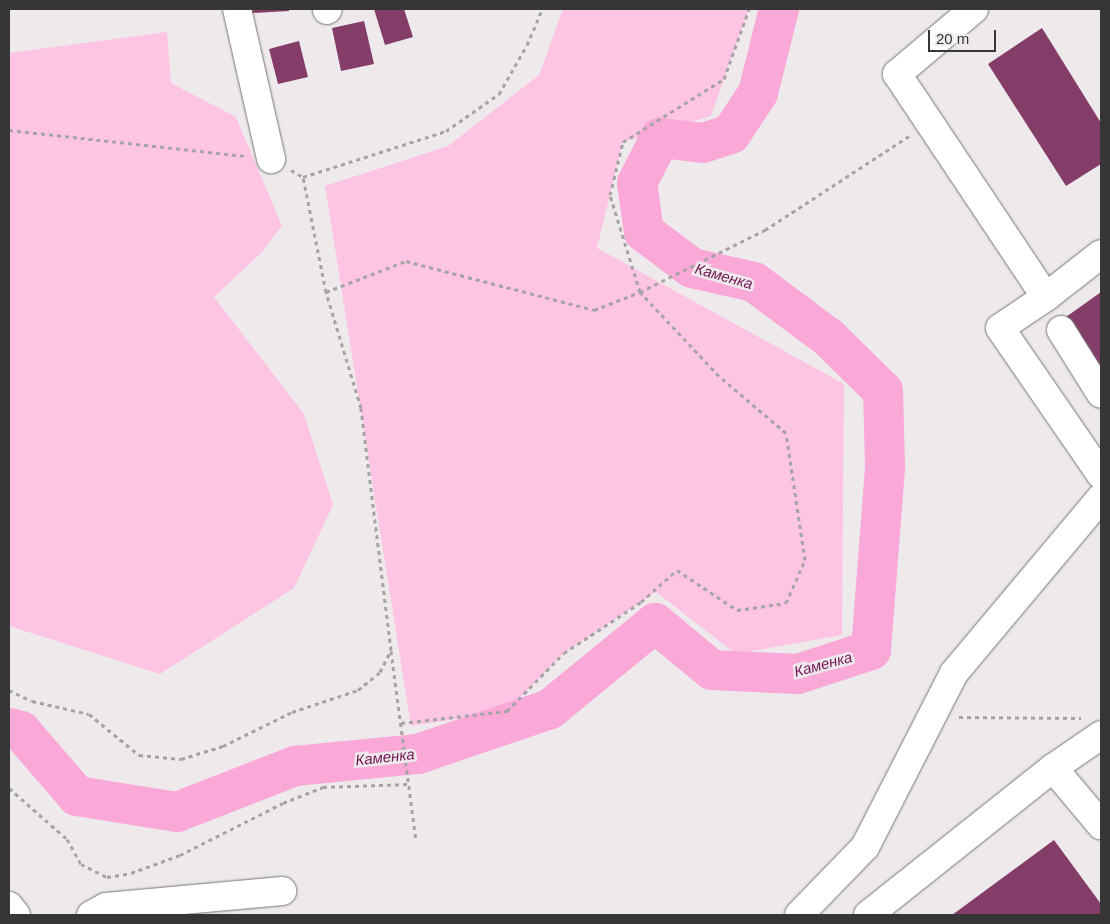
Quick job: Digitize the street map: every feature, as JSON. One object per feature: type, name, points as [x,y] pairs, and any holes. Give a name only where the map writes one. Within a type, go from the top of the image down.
[{"type":"street","points":[[237,9],[271,159]]},
{"type":"street","points":[[974,9],[897,74],[928,124],[1046,297]]},
{"type":"street","points":[[1096,456],[1000,328],[1046,297],[1101,254]]},
{"type":"street","points":[[1061,330],[1101,394]]},
{"type":"street","points":[[800,915],[866,847],[954,673],[1101,498]]},
{"type":"street","points":[[868,915],[1053,768],[1096,726]]},
{"type":"street","points":[[1053,768],[1101,825]]},
{"type":"street","points":[[91,915],[106,907],[282,891]]},
{"type":"street","points":[[9,906],[16,915]]},
{"type":"path","points":[[9,130],[271,159],[303,177],[446,131],[499,94],[527,45],[542,9]]},
{"type":"path","points":[[401,723],[507,711],[564,653],[641,602],[677,570],[737,610],[786,603],[805,560],[786,433],[719,376],[640,292],[610,195],[623,142],[724,79],[749,9]]},
{"type":"path","points":[[326,292],[406,261],[594,310],[640,292],[765,230],[928,124]]},
{"type":"path","points":[[303,177],[326,292],[361,408],[416,840]]},
{"type":"path","points":[[9,690],[32,701],[89,714],[139,756],[181,759],[223,746],[292,712],[358,690],[380,672],[391,650]]},
{"type":"path","points":[[931,717],[1096,726]]},
{"type":"path","points":[[9,788],[67,839],[80,864],[107,877],[131,873],[180,855],[283,803],[323,787],[409,784]]},
{"type":"shaded area","points":[[563,9],[749,9],[711,116],[623,142],[597,248],[844,384],[842,635],[736,654],[656,592],[564,653],[507,711],[411,726],[325,186],[448,146],[539,75]]},
{"type":"shaded area","points":[[167,32],[171,83],[236,117],[282,226],[262,252],[214,297],[304,414],[333,505],[294,588],[160,674],[9,626],[9,53]]},
{"type":"building","points":[[252,9],[289,9],[289,11],[252,13]]},
{"type":"building","points":[[374,9],[404,9],[413,37],[385,45]]},
{"type":"building","points":[[364,21],[374,64],[341,71],[332,28]]},
{"type":"building","points":[[1042,28],[1101,123],[1101,164],[1066,186],[988,64]]},
{"type":"building","points":[[299,41],[308,77],[278,84],[269,49]]},
{"type":"building","points":[[1101,292],[1101,367],[1066,317]]},
{"type":"building","points":[[1054,840],[1101,904],[1101,915],[952,915]]},
{"type":"waterway","name":"Каменка","points":[[9,728],[21,731],[77,796],[177,812],[295,766],[418,754],[550,709],[655,623],[712,670],[798,674],[871,650],[885,466],[883,391],[828,337],[754,282],[692,268],[644,232],[637,183],[660,138],[703,143],[731,134],[758,93],[779,9]]}]
